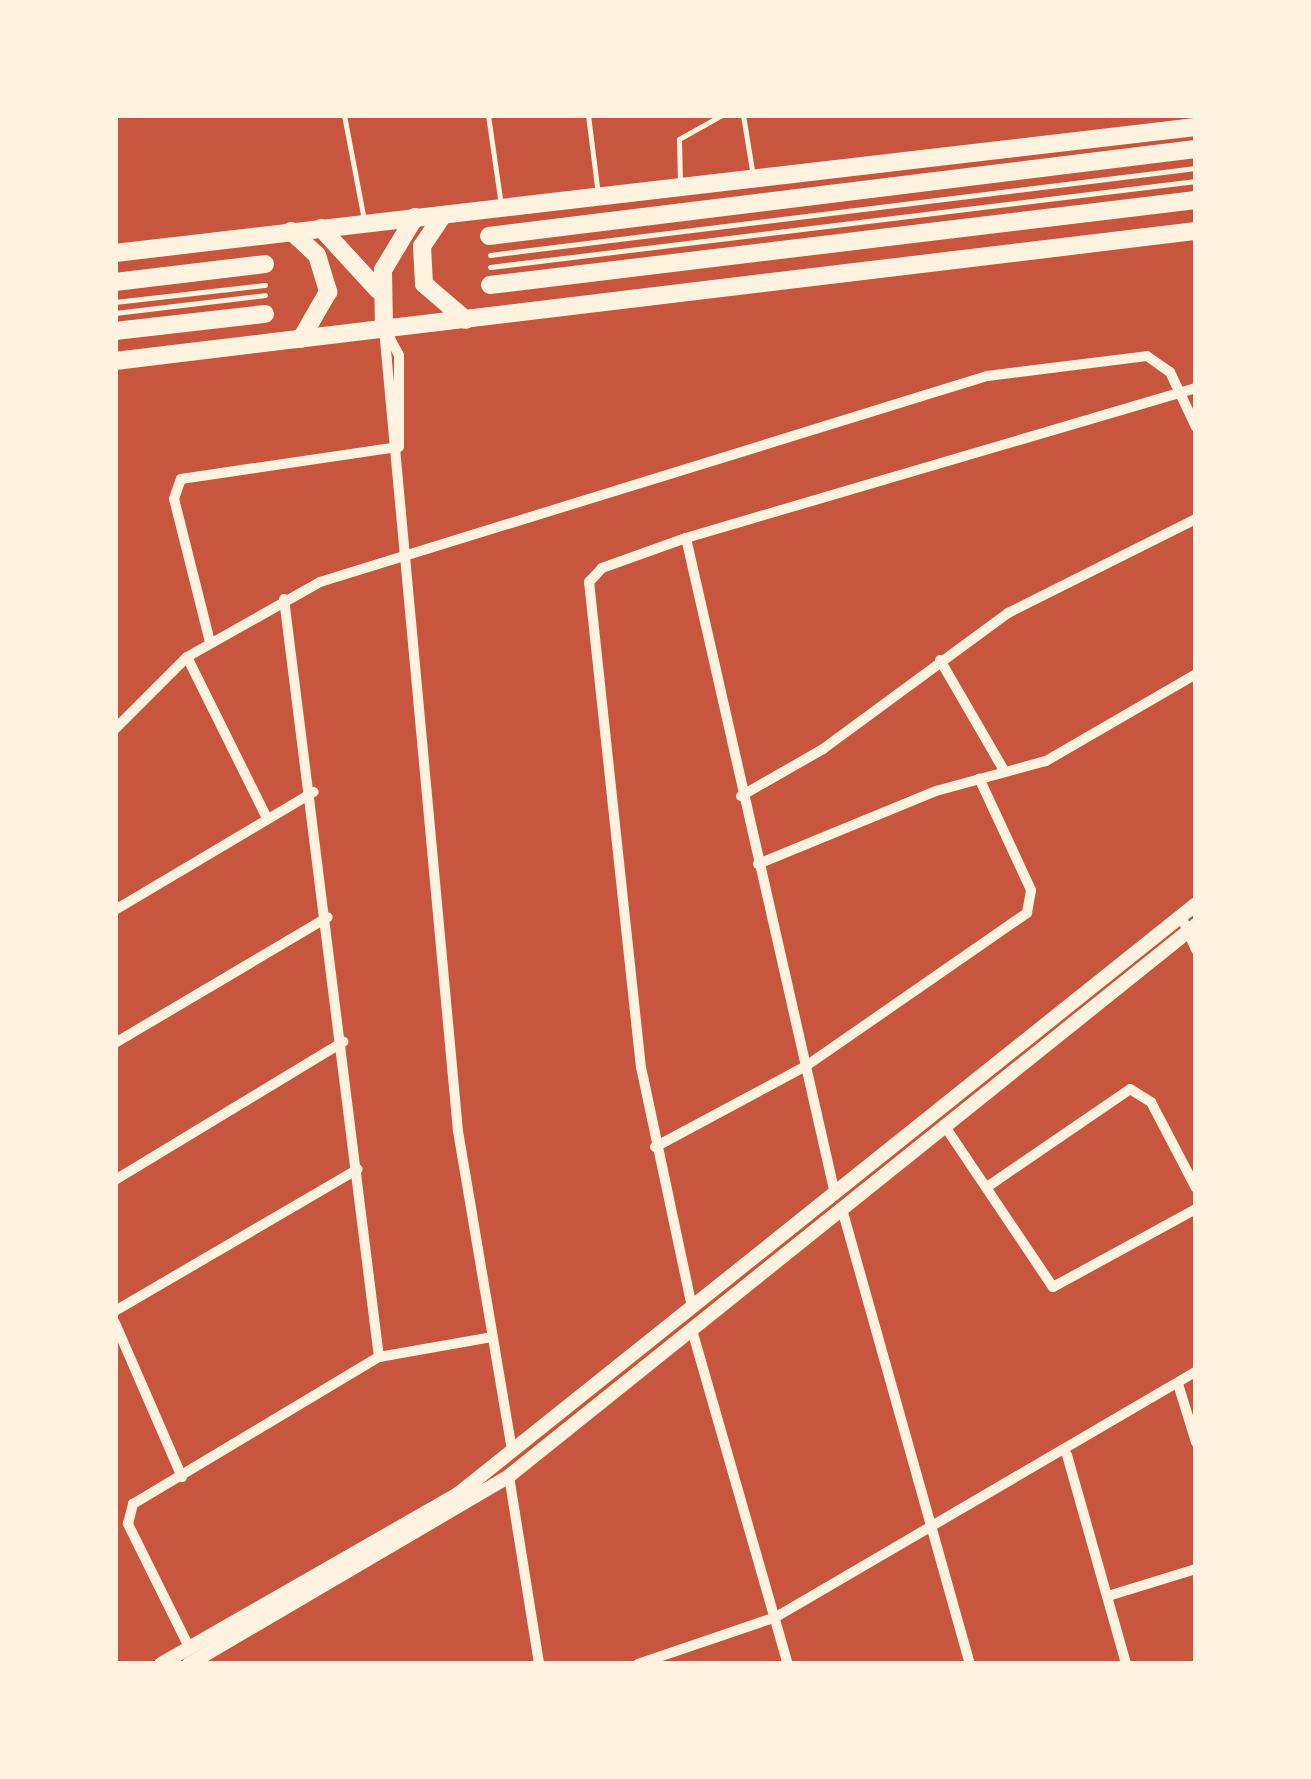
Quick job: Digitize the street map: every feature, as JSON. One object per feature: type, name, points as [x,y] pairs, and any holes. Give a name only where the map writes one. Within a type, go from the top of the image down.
[{"type":"highway","points":[[115,252],[1196,127]]},
{"type":"highway","points":[[489,246],[1196,149]]},
{"type":"highway","points":[[490,276],[1196,200]]},
{"type":"highway","points":[[443,215],[422,246],[424,284],[466,320]]},
{"type":"highway","points":[[378,290],[415,217]]},
{"type":"highway","points":[[321,228],[378,290],[384,329]]},
{"type":"highway","points":[[115,361],[1196,230]]},
{"type":"highway","points":[[290,232],[317,256],[328,292],[300,339]]},
{"type":"highway","points":[[115,282],[266,264]]},
{"type":"highway","points":[[115,332],[265,305]]},
{"type":"main road","points":[[161,1664],[190,1656],[509,1476],[692,1330],[838,1201],[1196,904]]},
{"type":"main road","points":[[190,1656],[444,1503],[692,1308],[944,1125],[1191,928]]},
{"type":"street","points":[[384,329],[380,358],[399,447]]},
{"type":"street","points":[[384,329],[398,356],[399,447],[452,1069],[487,1338],[512,1450]]},
{"type":"street","points":[[118,722],[187,657],[284,599],[408,550],[987,376],[1147,356],[1181,389],[1196,427]]},
{"type":"street","points":[[692,1308],[655,1147],[589,582],[602,568],[686,538],[1181,389],[1196,388]]},
{"type":"street","points":[[210,642],[174,499],[181,480],[399,447]]},
{"type":"street","points":[[740,796],[823,749],[1008,613],[1196,520]]},
{"type":"street","points":[[686,538],[740,796],[838,1201],[970,1664]]},
{"type":"street","points":[[284,599],[314,792],[380,1356]]},
{"type":"street","points":[[187,657],[267,818]]},
{"type":"street","points":[[940,660],[1005,772]]},
{"type":"street","points":[[758,864],[980,778],[1083,743],[1196,674]]},
{"type":"street","points":[[655,1147],[806,1066],[1032,906],[980,778]]},
{"type":"street","points":[[115,910],[314,792]]},
{"type":"street","points":[[1181,916],[1191,928],[1196,950]]},
{"type":"street","points":[[115,1042],[328,917]]},
{"type":"street","points":[[115,1180],[343,1042]]},
{"type":"street","points":[[988,1188],[1130,1090],[1151,1102],[1196,1188]]},
{"type":"street","points":[[944,1125],[1053,1288],[1196,1209]]},
{"type":"street","points":[[115,1311],[358,1169]]},
{"type":"street","points":[[115,1323],[182,1477]]},
{"type":"street","points":[[692,1330],[788,1664]]},
{"type":"street","points":[[190,1656],[127,1515],[380,1356],[487,1338]]},
{"type":"street","points":[[638,1664],[776,1617],[1066,1455],[1196,1372]]},
{"type":"street","points":[[1178,1384],[1196,1442]]},
{"type":"street","points":[[1066,1455],[1126,1664]]},
{"type":"street","points":[[509,1476],[539,1664]]},
{"type":"street","points":[[1108,1596],[1196,1569]]},
{"type":"lane","points":[[344,115],[365,223]]},
{"type":"lane","points":[[488,115],[502,208]]},
{"type":"lane","points":[[588,115],[598,196]]},
{"type":"lane","points":[[681,186],[679,139],[722,115]]},
{"type":"lane","points":[[743,115],[754,178]]},
{"type":"lane","points":[[489,246],[1196,168]]},
{"type":"lane","points":[[490,276],[1196,181]]},
{"type":"lane","points":[[115,302],[265,284]]},
{"type":"lane","points":[[115,314],[265,305]]}]
